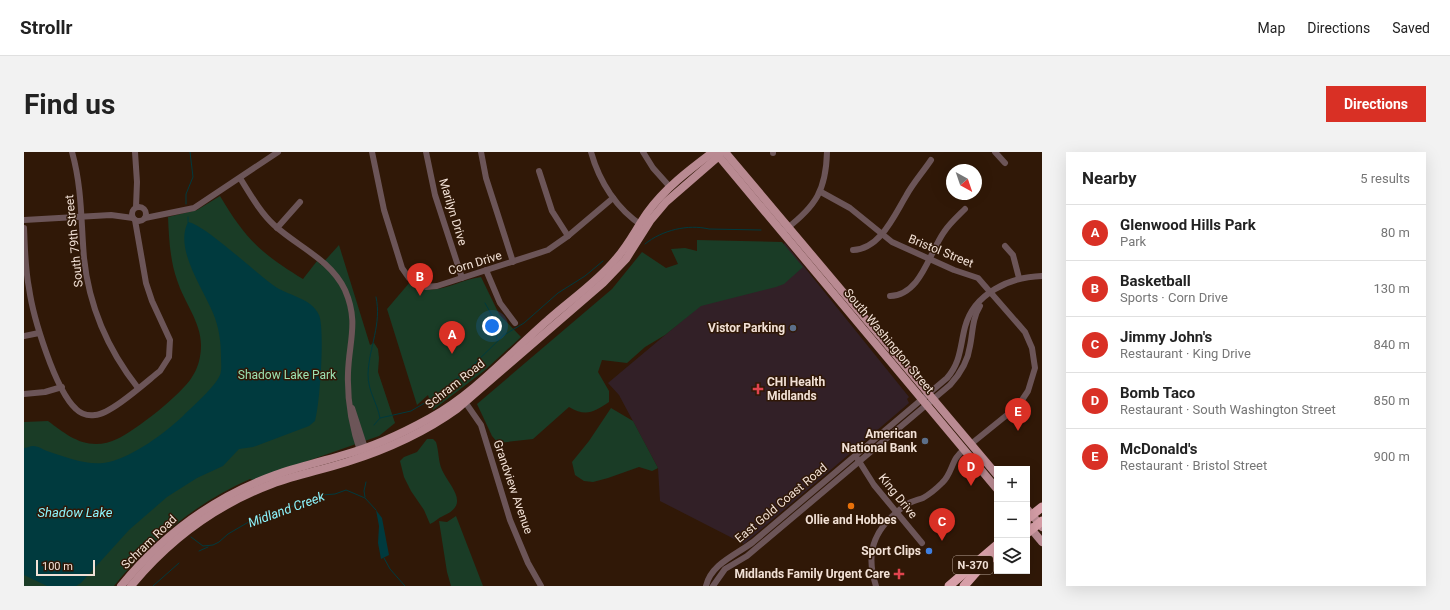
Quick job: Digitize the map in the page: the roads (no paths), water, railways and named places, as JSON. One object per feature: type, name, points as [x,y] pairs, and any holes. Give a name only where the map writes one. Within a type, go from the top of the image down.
[{"type":"highway","points":[[1032,523],[1042,507]]},
{"type":"highway","points":[[1032,523],[1042,512]]},
{"type":"highway","name":"N-370","points":[[948,586],[994,548]]},
{"type":"highway","points":[[965,586],[978,570],[994,556]]},
{"type":"highway","name":"N-370","points":[[965,586],[994,562]]},
{"type":"main road","name":"Schram Road","points":[[131,586],[151,563],[182,534],[226,505],[249,493],[284,479],[363,452],[431,426],[606,280],[626,259],[654,204],[670,187],[718,153]]},
{"type":"main road","name":"Schram Road","points":[[643,226],[674,194],[718,153]]},
{"type":"main road","name":"South Washington Street","points":[[718,153],[766,205],[994,485]]},
{"type":"main road","name":"South Washington Street","points":[[786,230],[932,396],[994,471]]},
{"type":"main road","points":[[940,420],[944,422],[963,443],[971,444]]},
{"type":"main road","points":[[964,450],[969,451],[994,472]]},
{"type":"main road","name":"Schram Road","points":[[121,586],[165,540],[198,514],[222,499],[276,474],[363,452]]},
{"type":"main road","points":[[1032,523],[1042,542]]},
{"type":"street","name":"South 79th Street","points":[[72,152],[79,180],[85,267],[94,307],[111,346],[138,388]]},
{"type":"street","points":[[135,152],[139,208],[144,219],[140,240]]},
{"type":"street","points":[[111,215],[134,219],[144,219],[194,208],[278,152]]},
{"type":"street","name":"Corn Drive","points":[[372,152],[384,210],[405,273],[412,281],[426,287],[437,286],[548,250],[568,236],[613,198]]},
{"type":"street","name":"Marilyn Drive","points":[[426,152],[435,195],[462,278]]},
{"type":"street","points":[[481,152],[486,178],[513,262]]},
{"type":"street","points":[[591,152],[600,176],[613,198],[628,216],[643,226]]},
{"type":"street","points":[[643,152],[653,168],[670,187]]},
{"type":"street","points":[[786,230],[811,207],[821,192],[826,170],[827,152]]},
{"type":"street","points":[[995,152],[1005,163]]},
{"type":"street","points":[[853,250],[862,250],[869,247],[882,233],[894,218],[907,194],[931,160]]},
{"type":"street","points":[[539,171],[552,211],[568,236]]},
{"type":"street","points":[[240,178],[263,214],[277,228],[324,263],[337,277],[344,289],[351,308],[353,324],[348,372],[350,399],[363,452]]},
{"type":"street","name":"Bristol Street","points":[[821,192],[850,208],[900,246],[930,257],[954,270],[975,276],[991,292],[1025,332],[1032,348],[1035,368],[1028,391],[1021,402],[971,444]]},
{"type":"street","points":[[277,228],[300,202]]},
{"type":"street","points":[[24,220],[111,215],[139,208],[172,212]]},
{"type":"street","points":[[24,228],[25,276],[39,332],[62,387],[76,409],[84,414],[94,416],[108,411],[163,368],[169,357],[171,348],[169,336],[156,310],[146,283],[140,240],[134,219],[139,208]]},
{"type":"street","points":[[890,296],[900,296],[907,292],[915,283],[944,232],[965,209]]},
{"type":"street","points":[[1005,246],[1013,255],[1019,278]]},
{"type":"street","points":[[486,270],[500,303],[515,323]]},
{"type":"street","points":[[991,292],[1001,285],[1019,278],[1042,276]]},
{"type":"street","name":"East Gold Coast Road","points":[[713,586],[725,569],[747,556],[858,462],[932,396],[950,385],[961,371],[968,355],[976,315],[991,292]]},
{"type":"street","points":[[24,336],[39,332]]},
{"type":"street","points":[[1035,368],[1042,369]]},
{"type":"street","points":[[24,394],[45,392],[62,387]]},
{"type":"street","name":"Grandview Avenue","points":[[463,399],[481,425],[510,520],[528,564],[541,586]]},
{"type":"street","name":"East Gold Coast Road","points":[[706,586],[711,574],[718,566],[761,535],[853,457],[925,402]]},
{"type":"street","points":[[876,586],[871,563],[873,545],[882,527],[908,504],[927,496],[944,482],[956,457],[964,450]]},
{"type":"street","name":"King Drive","points":[[853,457],[922,543]]},
{"type":"street","points":[[761,535],[766,540]]},
{"type":"water","name":"Shadow Lake","points":[[188,222],[206,231],[279,289],[305,300],[319,315],[321,323],[322,350],[319,399],[315,421],[309,426],[253,447],[239,449],[223,466],[197,478],[167,497],[129,530],[81,583],[76,586],[47,586],[24,575],[24,448],[37,446],[47,451],[70,458],[94,463],[109,462],[119,459],[149,443],[167,430],[214,385],[220,375],[221,346],[217,324],[187,256],[185,233]]},
{"type":"water","points":[[376,510],[382,518],[389,555],[381,559],[378,543],[379,526]]},
{"type":"waterway","name":"Midland Creek","points":[[186,204],[186,194],[193,177],[190,152]]},
{"type":"waterway","name":"Midland Creek","points":[[188,217],[188,222]]},
{"type":"waterway","points":[[645,244],[659,235],[684,228],[693,227],[709,229],[761,230]]},
{"type":"waterway","points":[[374,425],[380,418],[411,411],[433,398],[472,366],[504,335],[524,323],[558,293],[585,276],[603,261]]},
{"type":"waterway","points":[[376,297],[377,317],[369,364],[368,380],[380,418]]},
{"type":"waterway","points":[[485,303],[494,319],[497,339]]},
{"type":"waterway","points":[[365,497],[364,491],[366,482]]},
{"type":"waterway","name":"Midland Creek","points":[[191,537],[203,546],[213,545],[252,520],[266,517],[284,508],[307,503],[322,495],[335,494],[346,490],[365,498],[376,510]]},
{"type":"waterway","name":"Midland Creek","points":[[199,551],[208,547]]},
{"type":"waterway","name":"Midland Creek","points":[[384,558],[390,569],[405,586]]},
{"type":"waterway","points":[[153,586],[179,563]]},
{"type":"place","name":"Basketball","points":[[420,296]]},
{"type":"place","name":"Vistor Parking","points":[[793,328]]},
{"type":"place","name":"Glenwood Hills Park","points":[[452,354]]},
{"type":"place","name":"CHI Health Midlands","points":[[758,389]]},
{"type":"place","name":"McDonald's","points":[[1018,431]]},
{"type":"place","name":"American National Bank","points":[[925,441]]},
{"type":"place","name":"Bomb Taco","points":[[971,486]]},
{"type":"place","name":"Ollie and Hobbes","points":[[851,506]]},
{"type":"place","name":"Jimmy John's","points":[[942,541]]},
{"type":"place","name":"Sport Clips","points":[[929,551]]},
{"type":"place","name":"Midlands Family Urgent Care","points":[[899,574]]},
{"type":"park label","name":"Shadow Lake Park","points":[[287,375]]}]
